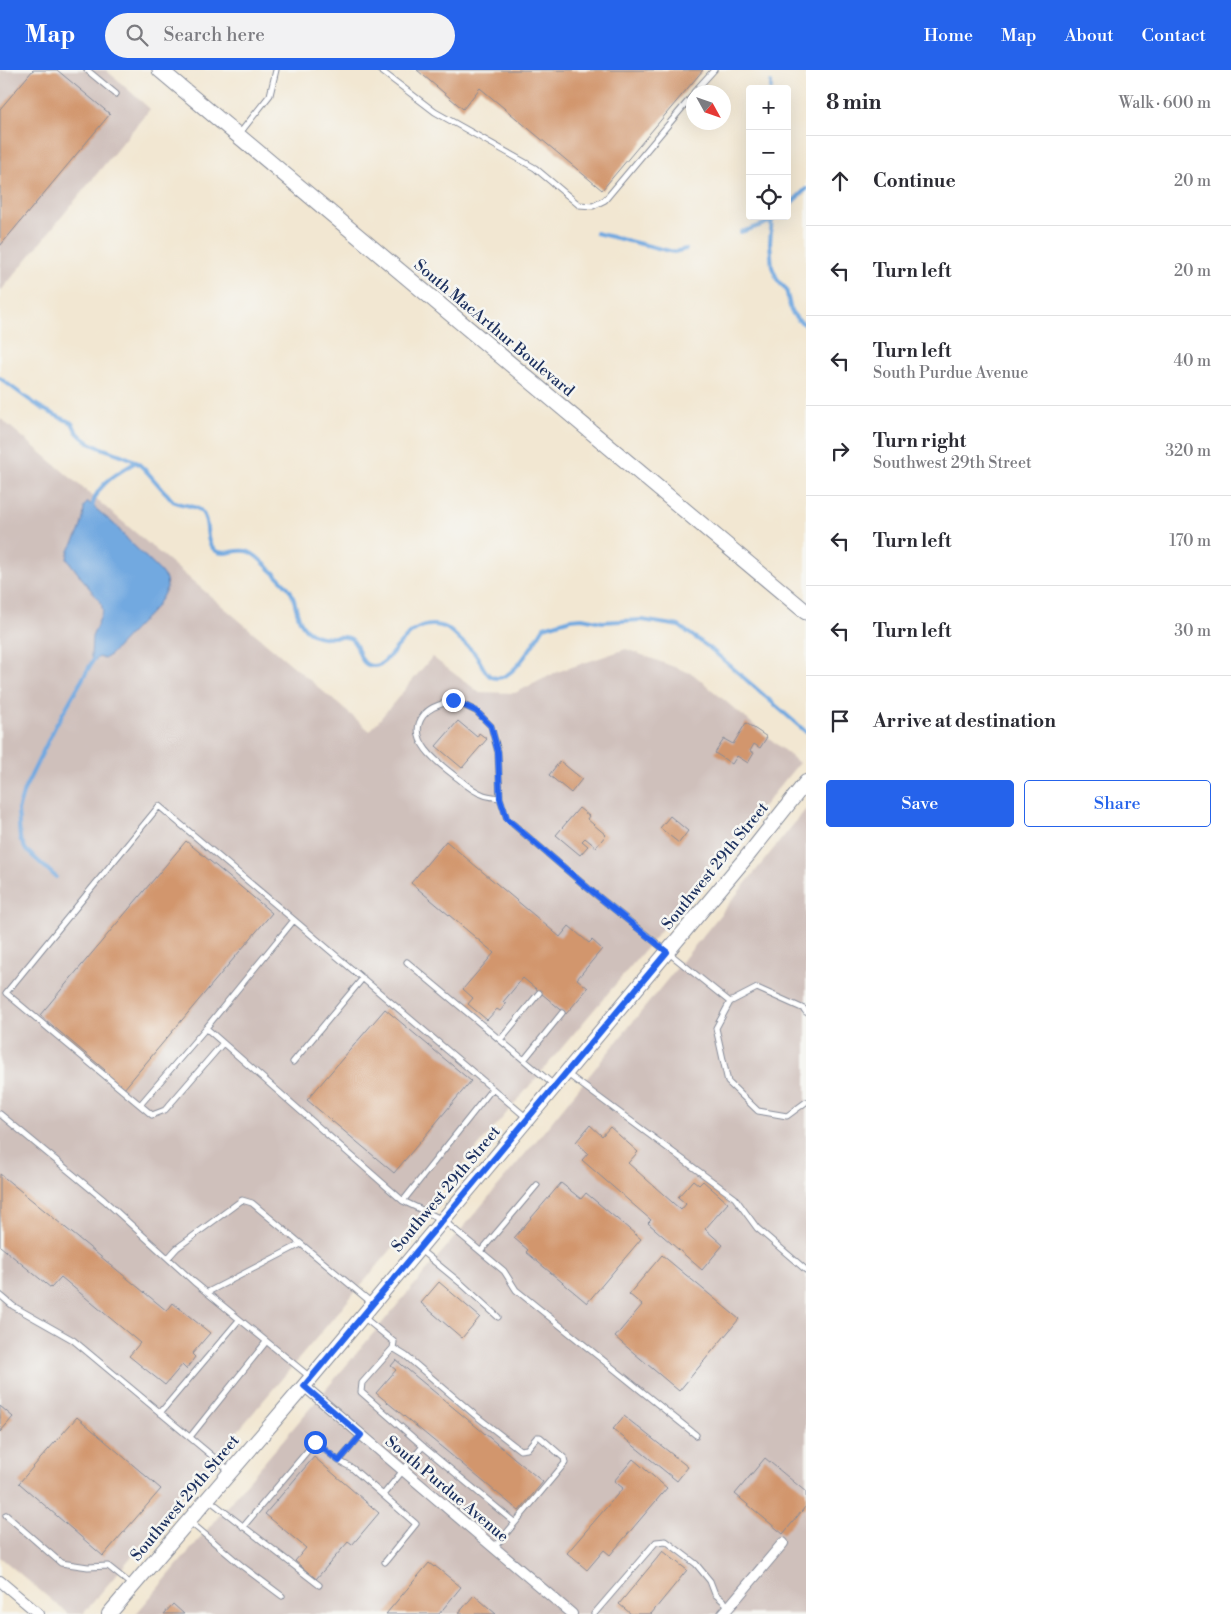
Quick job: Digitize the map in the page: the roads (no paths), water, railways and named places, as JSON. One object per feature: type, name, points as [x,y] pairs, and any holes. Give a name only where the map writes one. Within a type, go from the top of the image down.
[{"type":"main road","name":"South MacArthur Boulevard","points":[[160,70],[806,612]]},
{"type":"street","name":"Southwest 29th Street","points":[[109,1614],[443,1220],[749,854],[806,782]]},
{"type":"street","name":"South Purdue Avenue","points":[[307,1382],[361,1435],[570,1614]]},
{"type":"street","points":[[727,1610],[783,1543]]},
{"type":"street","points":[[0,1580],[39,1614]]},
{"type":"lane","points":[[87,70],[116,94]]},
{"type":"lane","points":[[238,136],[270,95],[276,70]]},
{"type":"lane","points":[[380,70],[435,112],[535,168],[579,205],[593,206],[605,200],[686,103]]},
{"type":"lane","points":[[701,85],[714,70]]},
{"type":"lane","points":[[500,798],[483,795],[469,786],[437,763],[424,748],[418,731],[423,716],[432,708],[453,700],[476,711],[491,726],[498,752],[500,798],[507,819],[589,889],[730,1002]]},
{"type":"lane","points":[[223,1043],[165,1110],[152,1115],[6,993],[159,806],[527,1119]]},
{"type":"lane","points":[[140,1105],[294,920]]},
{"type":"lane","points":[[407,962],[555,1086]]},
{"type":"lane","points":[[293,1062],[363,978]]},
{"type":"lane","points":[[806,1012],[804,1009],[757,988],[730,1002],[716,1028],[728,1082],[758,1111],[787,1116],[806,1102]]},
{"type":"lane","points":[[500,1040],[539,994]]},
{"type":"lane","points":[[524,1060],[562,1013]]},
{"type":"lane","points":[[206,1028],[403,1201],[443,1220],[504,1271],[516,1290],[696,1435]]},
{"type":"lane","points":[[566,1073],[735,1198],[757,1228],[806,1270]]},
{"type":"lane","points":[[403,1201],[492,1089]]},
{"type":"lane","points":[[0,1114],[104,1200],[266,1342],[307,1382]]},
{"type":"lane","points":[[481,1252],[537,1185]]},
{"type":"lane","points":[[168,1258],[177,1248],[242,1200],[252,1203],[372,1304]]},
{"type":"lane","points":[[208,1292],[300,1244]]},
{"type":"lane","points":[[419,1248],[498,1317]]},
{"type":"lane","points":[[0,1294],[13,1306],[73,1340],[231,1472]]},
{"type":"lane","points":[[362,1316],[394,1342],[393,1348],[362,1383],[361,1392],[422,1446],[514,1522]]},
{"type":"lane","points":[[160,1413],[240,1320]]},
{"type":"lane","points":[[190,1437],[266,1342]]},
{"type":"lane","points":[[393,1348],[406,1356],[475,1415],[520,1450],[527,1450],[536,1437],[540,1437],[564,1458],[565,1463],[494,1548]]},
{"type":"lane","points":[[339,1461],[361,1435]]},
{"type":"lane","points":[[243,1527],[315,1442],[339,1461],[352,1468],[416,1524],[385,1562]]},
{"type":"lane","points":[[383,1495],[422,1446]]},
{"type":"lane","points":[[208,1498],[319,1585]]},
{"type":"lane","points":[[6,1515],[61,1563],[88,1567],[108,1566],[133,1586]]},
{"type":"lane","points":[[188,1521],[282,1596]]},
{"type":"lane","points":[[594,1614],[656,1542],[666,1541],[696,1564],[710,1581],[715,1594],[727,1610]]},
{"type":"water","points":[[88,502],[115,525],[160,571],[166,579],[167,587],[155,608],[109,656],[104,659],[99,657],[94,661],[91,657],[92,637],[103,611],[101,603],[67,559],[81,527],[84,506]]},
{"type":"waterway","points":[[791,203],[806,189]]},
{"type":"waterway","points":[[772,220],[770,243],[772,267],[778,281],[786,289],[791,311],[798,320],[806,325]]},
{"type":"waterway","points":[[741,232],[773,220]]},
{"type":"waterway","points":[[596,233],[674,252],[686,249]]},
{"type":"waterway","points":[[0,378],[40,407],[71,423],[76,431],[90,443],[136,462],[174,501],[200,510],[206,520],[209,542],[216,551],[220,553],[245,551],[255,555],[290,590],[299,619],[306,629],[316,636],[348,637],[354,642],[362,659],[368,665],[380,664],[387,659],[408,635],[418,629],[428,625],[441,626],[451,631],[472,650],[490,676],[498,678],[506,676],[522,661],[544,627],[571,619],[582,618],[602,622],[642,620],[679,626],[711,649],[806,732]]},
{"type":"waterway","points":[[92,509],[97,493],[102,486],[136,462]]},
{"type":"waterway","points":[[56,877],[26,850],[20,838],[18,810],[24,790],[55,727],[95,657]]}]
